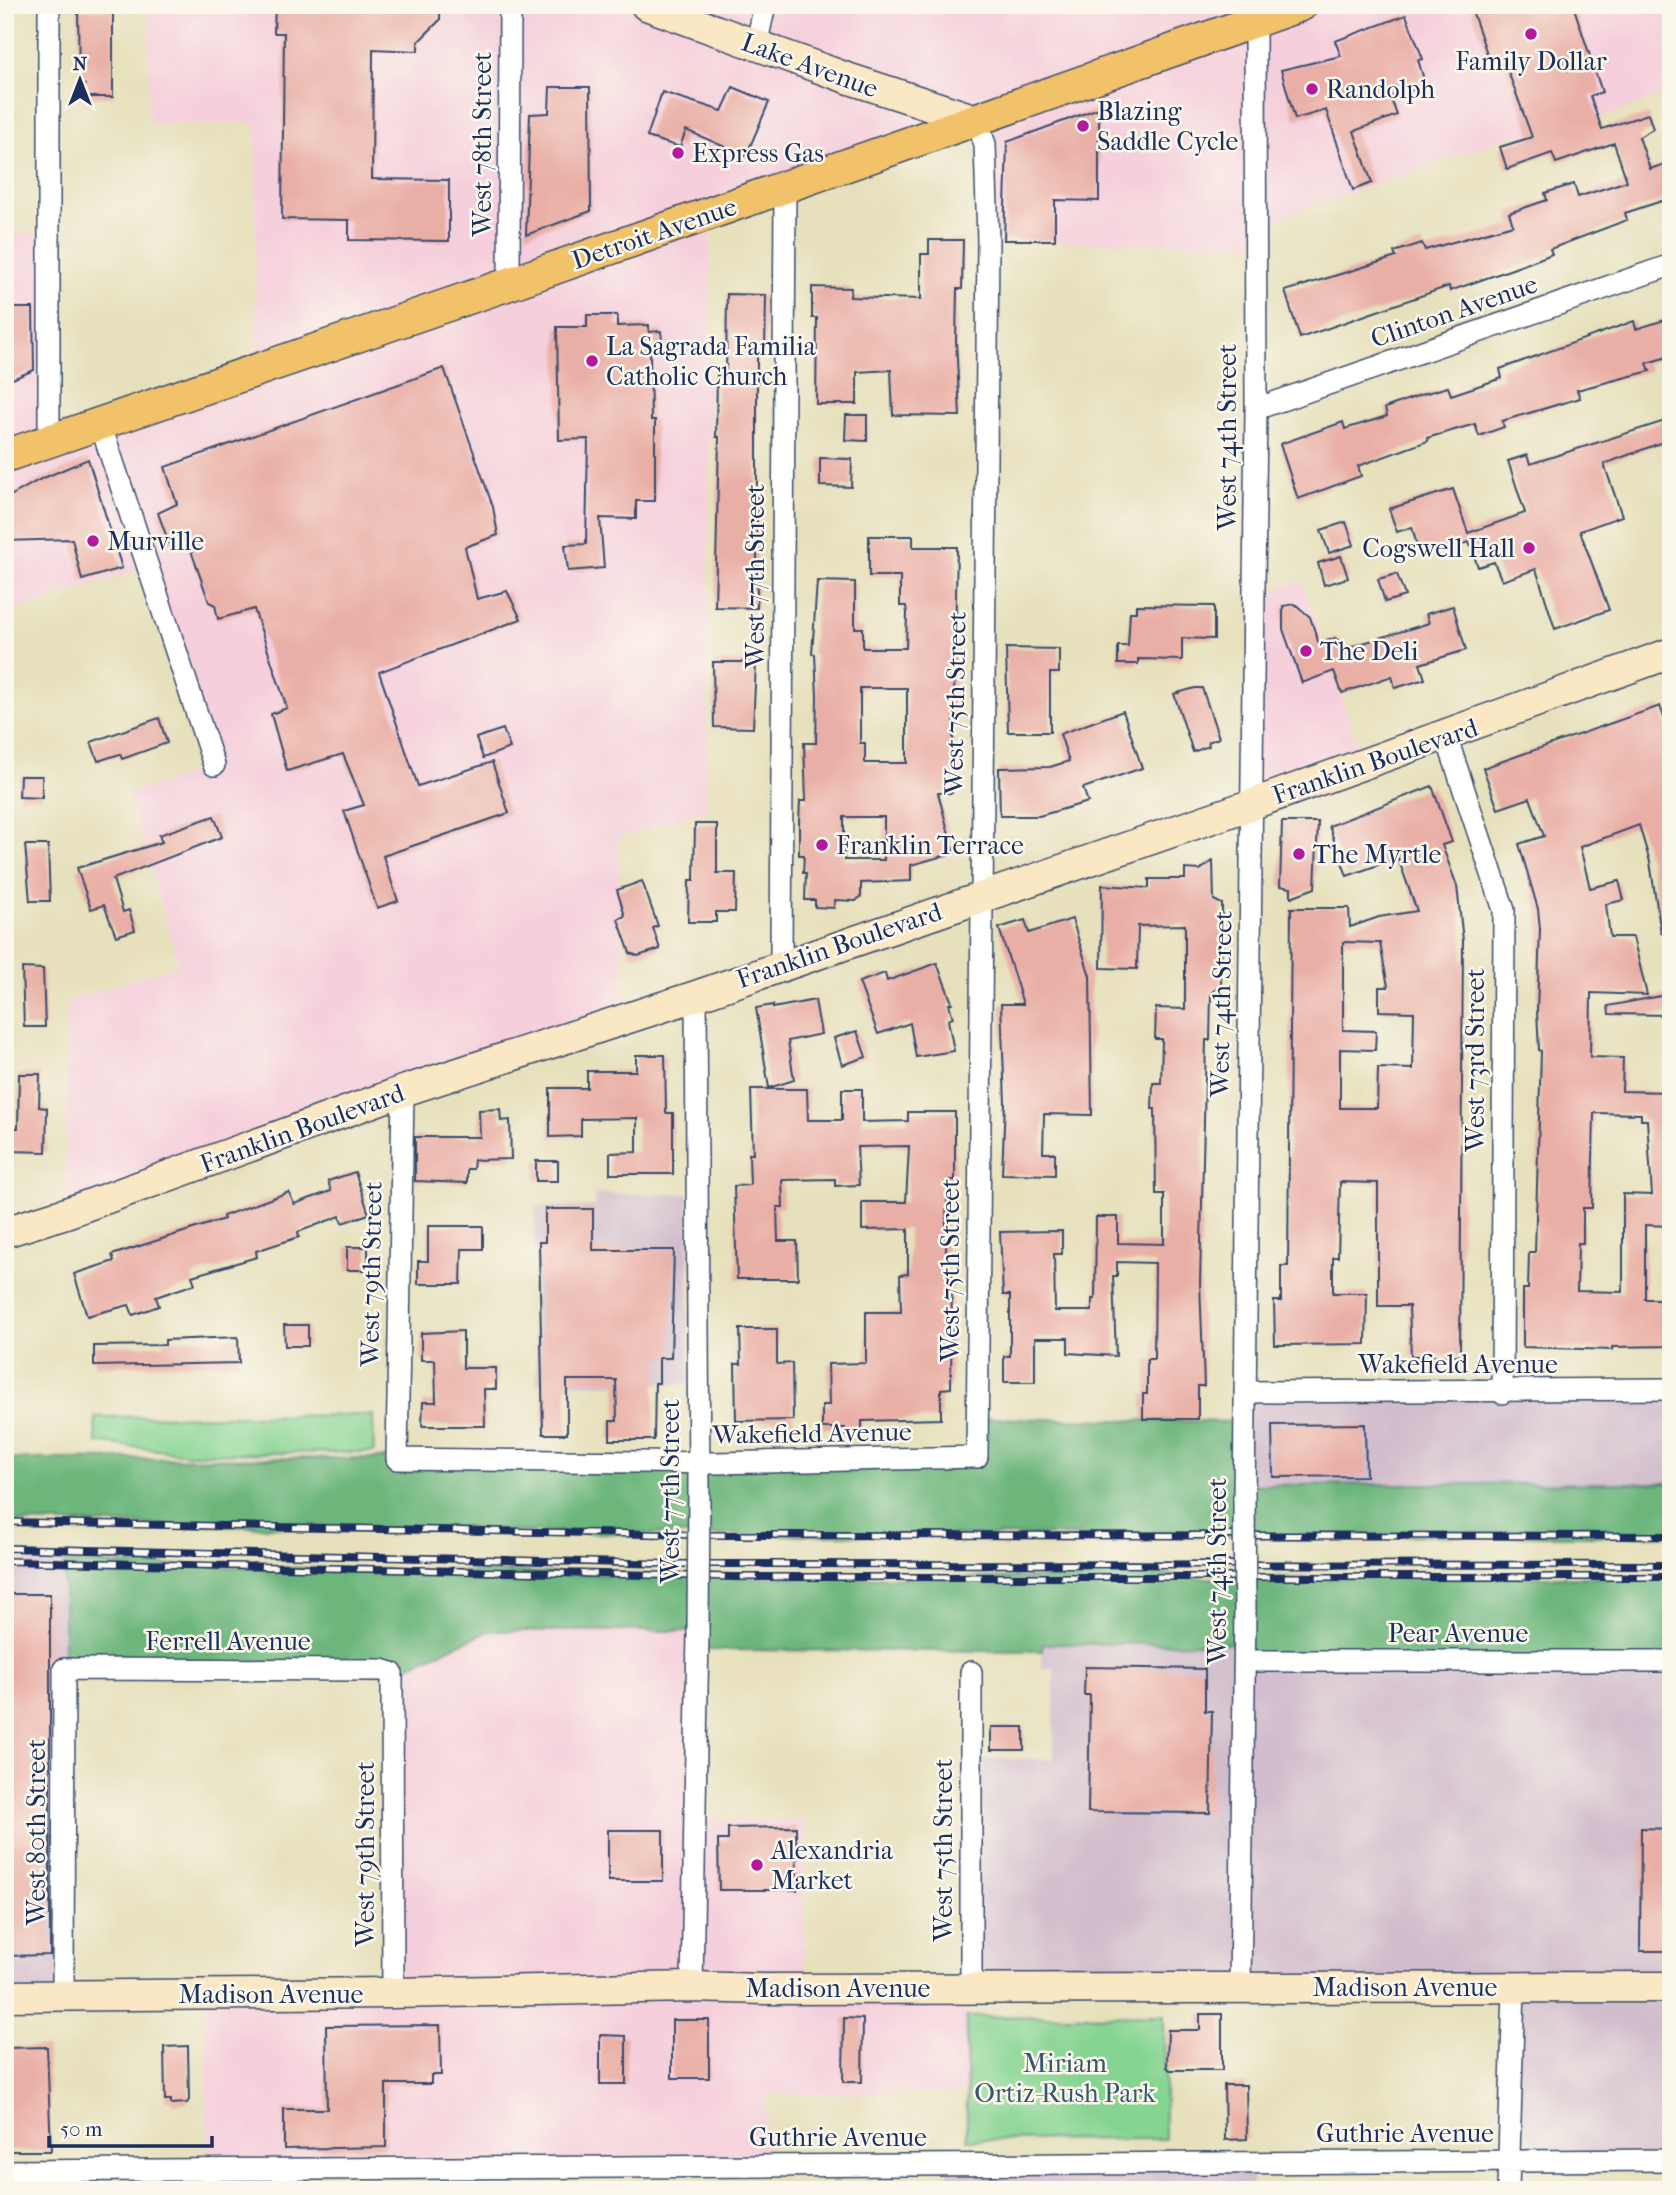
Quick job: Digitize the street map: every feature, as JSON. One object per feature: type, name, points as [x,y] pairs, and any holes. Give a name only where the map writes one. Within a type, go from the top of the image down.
[{"type":"main road","name":"Detroit Avenue","points":[[5,456],[509,284],[1301,5]]},
{"type":"street","points":[[49,5],[49,441]]},
{"type":"street","name":"West 78th Street","points":[[509,284],[510,5]]},
{"type":"street","name":"Lake Avenue","points":[[646,5],[756,46],[976,120]]},
{"type":"street","points":[[756,46],[765,5]]},
{"type":"street","name":"West 74th Street","points":[[1240,1987],[1256,410],[1255,22]]},
{"type":"street","name":"West 75th Street","points":[[976,120],[985,144],[988,241],[977,1457]]},
{"type":"street","name":"West 77th Street","points":[[781,965],[785,186]]},
{"type":"street","name":"Clinton Avenue","points":[[1256,410],[1671,265]]},
{"type":"street","points":[[100,423],[214,765]]},
{"type":"street","name":"Franklin Boulevard","points":[[5,1232],[66,1213],[403,1091],[696,996],[1250,805],[1671,653]]},
{"type":"street","name":"West 73rd Street","points":[[1446,736],[1504,910],[1502,1393]]},
{"type":"street","name":"West 77th Street","points":[[692,1987],[699,1490],[696,996]]},
{"type":"street","name":"West 79th Street","points":[[397,1459],[403,1091]]},
{"type":"street","name":"Wakefield Avenue","points":[[1245,1392],[1502,1393],[1671,1389]]},
{"type":"street","name":"Wakefield Avenue","points":[[397,1459],[698,1463],[977,1457]]},
{"type":"street","name":"Pear Avenue","points":[[1245,1661],[1671,1661]]},
{"type":"street","name":"Ferrell Avenue","points":[[64,1669],[382,1670],[392,1673]]},
{"type":"street","name":"West 80th Street","points":[[63,1996],[64,1669]]},
{"type":"street","name":"West 75th Street","points":[[971,1672],[971,1987]]},
{"type":"street","name":"West 79th Street","points":[[392,1673],[393,1993]]},
{"type":"street","name":"Madison Avenue","points":[[5,1996],[692,1987],[777,1990],[971,1987],[1671,1987]]},
{"type":"street","points":[[1508,2190],[1514,1987]]},
{"type":"street","name":"Guthrie Avenue","points":[[5,2171],[1671,2160]]},
{"type":"shaded area","points":[[148,5],[1671,5],[1671,92],[1524,145],[1520,133],[1256,226],[1255,244],[988,241],[981,131],[711,213],[707,810],[618,838],[625,1019],[66,1213],[66,1001],[179,964],[128,794],[214,766],[148,567],[5,614],[5,234],[49,233],[49,441],[256,370],[255,123],[149,124]]},
{"type":"shaded area","points":[[1302,581],[1364,765],[1250,805],[1253,597]]},
{"type":"shaded area","points":[[595,1194],[688,1194],[689,1384],[536,1384],[535,1206],[595,1206]]},
{"type":"shaded area","points":[[1671,1389],[1671,1483],[1244,1485],[1245,1392]]},
{"type":"shaded area","points":[[5,1561],[64,1563],[63,1996],[5,1996]]},
{"type":"shaded area","points":[[489,1631],[698,1631],[694,1820],[805,1820],[805,1989],[966,1987],[966,2093],[765,2094],[766,2165],[208,2169],[205,1995],[393,1993],[392,1673]]},
{"type":"shaded area","points":[[1245,1643],[1671,1661],[1671,2160],[1509,2160],[1514,1987],[971,1987],[971,1759],[1054,1759],[1054,1668],[1042,1668],[1042,1644]]},
{"type":"shaded area","points":[[1252,2162],[1252,2190],[948,2190],[948,2164]]},
{"type":"green space","points":[[373,1415],[374,1452],[189,1454],[96,1442],[95,1417]]},
{"type":"green space","points":[[977,1418],[1245,1422],[1245,1485],[1671,1483],[1671,1536],[701,1535],[5,1522],[5,1459],[976,1457]]},
{"type":"green space","points":[[64,1563],[736,1577],[1055,1578],[1130,1571],[1202,1578],[1671,1577],[1671,1661],[1245,1661],[1244,1643],[1043,1644],[1042,1651],[697,1650],[697,1631],[489,1631],[392,1673],[64,1669]]},
{"type":"green space","name":"Miriam Ortiz-Rush Park","points":[[1164,2015],[1165,2139],[967,2140],[966,2017]]},
{"type":"building","points":[[275,5],[433,5],[434,9],[440,11],[440,20],[418,42],[418,51],[373,49],[372,179],[449,180],[449,241],[349,240],[349,220],[282,219],[284,33],[274,33]]},
{"type":"building","points":[[1470,5],[1573,5],[1602,92],[1590,96],[1602,129],[1648,114],[1653,129],[1639,137],[1650,169],[1671,162],[1671,198],[1625,213],[1627,220],[1550,249],[1552,254],[1515,268],[1450,291],[1449,286],[1300,338],[1285,291],[1396,257],[1394,252],[1422,243],[1425,250],[1513,225],[1509,213],[1547,200],[1545,193],[1574,184],[1578,197],[1627,181],[1614,143],[1556,163],[1552,153],[1507,169],[1500,147],[1532,137],[1505,63],[1492,68]]},
{"type":"building","points":[[78,9],[113,9],[113,97],[85,97],[85,85],[79,85]]},
{"type":"building","points":[[1406,15],[1423,59],[1418,60],[1426,86],[1390,97],[1397,115],[1354,131],[1372,183],[1353,190],[1326,110],[1295,119],[1281,70],[1341,56],[1335,41]]},
{"type":"building","points":[[550,87],[590,87],[591,211],[526,235],[530,114],[549,113]]},
{"type":"building","points":[[733,87],[769,102],[746,156],[686,130],[680,147],[647,137],[662,92],[722,111]]},
{"type":"building","points":[[1099,108],[1099,201],[1055,200],[1055,240],[1004,240],[1007,142]]},
{"type":"building","points":[[929,240],[963,240],[962,289],[957,289],[956,341],[960,416],[893,415],[891,370],[857,372],[857,404],[816,404],[817,318],[812,318],[812,287],[851,288],[850,297],[921,299],[921,254],[929,254]]},
{"type":"building","points":[[727,294],[766,295],[765,351],[757,351],[757,608],[715,607],[719,437],[716,437],[717,375],[726,376]]},
{"type":"building","points":[[5,308],[33,308],[34,370],[5,382]]},
{"type":"building","points":[[587,315],[617,315],[617,326],[649,325],[649,332],[661,331],[663,350],[650,351],[651,420],[655,420],[655,501],[636,501],[636,519],[600,518],[604,568],[568,571],[565,545],[586,544],[588,439],[559,440],[557,327],[587,327]]},
{"type":"building","points":[[1671,318],[1671,356],[1647,363],[1650,371],[1577,390],[1580,398],[1502,421],[1504,427],[1479,436],[1475,424],[1427,438],[1428,441],[1358,466],[1361,476],[1298,499],[1280,444],[1343,422],[1345,429],[1387,416],[1385,408],[1423,394],[1448,387],[1451,395],[1502,378],[1500,369],[1634,321],[1636,329]]},
{"type":"building","points":[[444,368],[493,507],[498,535],[465,547],[477,599],[507,591],[521,619],[379,672],[418,786],[492,762],[509,813],[383,856],[398,901],[377,908],[344,811],[364,805],[343,754],[287,771],[271,714],[287,708],[254,609],[218,619],[215,605],[209,602],[187,539],[169,543],[158,513],[177,504],[165,467]]},
{"type":"building","points":[[846,415],[867,415],[867,441],[845,440]]},
{"type":"building","points":[[1671,419],[1671,439],[1604,464],[1622,516],[1580,531],[1609,610],[1555,629],[1536,569],[1502,581],[1494,562],[1478,567],[1469,542],[1420,557],[1412,527],[1397,532],[1389,509],[1453,489],[1468,533],[1525,513],[1508,461],[1527,455],[1530,464]]},
{"type":"building","points":[[820,458],[852,459],[851,487],[820,486]]},
{"type":"building","points":[[88,459],[122,568],[82,580],[72,539],[5,541],[5,499],[39,480]]},
{"type":"building","points":[[1346,522],[1354,545],[1329,553],[1321,530]]},
{"type":"building","points":[[869,536],[913,536],[913,547],[957,547],[952,793],[938,793],[954,853],[911,865],[911,881],[861,883],[861,896],[856,901],[835,900],[834,908],[815,907],[815,900],[805,900],[806,873],[803,873],[804,855],[799,855],[799,823],[800,801],[806,801],[804,743],[816,743],[817,696],[815,654],[812,654],[817,581],[855,582],[855,628],[863,628],[863,648],[906,648],[907,613],[906,606],[900,606],[900,576],[869,576]],"holes":[[[860,688],[907,688],[907,763],[865,763],[865,743],[860,743]],[[844,817],[884,817],[884,860],[844,860]]]},
{"type":"building","points":[[1341,556],[1348,578],[1324,585],[1318,563]]},
{"type":"building","points":[[1397,574],[1405,596],[1385,602],[1378,579]]},
{"type":"building","points":[[1295,604],[1310,617],[1319,644],[1335,638],[1347,648],[1429,623],[1426,614],[1453,606],[1466,650],[1420,664],[1425,679],[1395,688],[1392,676],[1342,693],[1334,671],[1302,683],[1283,629],[1283,606]]},
{"type":"building","points":[[1136,605],[1214,606],[1214,639],[1182,638],[1182,660],[1138,659],[1138,664],[1118,664],[1118,646],[1128,646],[1130,612],[1136,612]]},
{"type":"building","points":[[1006,648],[1059,649],[1059,673],[1050,673],[1050,732],[1008,732]]},
{"type":"building","points":[[713,662],[756,662],[753,728],[714,727]]},
{"type":"building","points":[[1202,688],[1219,738],[1208,742],[1209,746],[1193,752],[1174,694]]},
{"type":"building","points":[[1660,706],[1671,737],[1671,932],[1661,933],[1650,862],[1639,825],[1580,847],[1590,888],[1619,881],[1624,900],[1606,904],[1610,937],[1633,937],[1647,995],[1591,993],[1590,1057],[1623,1058],[1622,1091],[1671,1092],[1671,1226],[1645,1225],[1645,1299],[1671,1299],[1671,1346],[1612,1347],[1612,1350],[1523,1347],[1523,1289],[1528,1289],[1529,1252],[1535,1252],[1541,1051],[1537,1011],[1540,929],[1538,909],[1519,844],[1544,836],[1530,798],[1498,809],[1483,768]],"holes":[[[1594,1113],[1641,1114],[1641,1120],[1647,1120],[1652,1195],[1623,1194],[1623,1292],[1577,1291],[1578,1243],[1583,1243],[1583,1208],[1592,1208]]]},
{"type":"building","points":[[1123,711],[1142,768],[1083,788],[1088,802],[1039,816],[1000,816],[999,768],[1050,767],[1069,761],[1060,734]]},
{"type":"building","points":[[159,718],[167,743],[122,759],[120,754],[98,761],[91,742]]},
{"type":"building","points":[[503,729],[510,748],[483,758],[476,738]]},
{"type":"building","points":[[20,776],[42,776],[42,798],[19,797]]},
{"type":"building","points":[[1432,786],[1452,842],[1442,845],[1457,886],[1463,941],[1460,1355],[1411,1356],[1409,1306],[1378,1306],[1378,1183],[1340,1182],[1338,1257],[1333,1257],[1333,1293],[1367,1293],[1366,1344],[1275,1345],[1274,1301],[1281,1301],[1281,1266],[1288,1266],[1291,908],[1349,908],[1350,927],[1379,917],[1417,911],[1398,858],[1347,876],[1329,826]],"holes":[[[1343,942],[1380,943],[1388,987],[1379,987],[1379,1011],[1414,1012],[1413,1069],[1378,1068],[1377,1108],[1340,1108],[1340,1049],[1375,1050],[1376,1031],[1343,1030]]]},
{"type":"building","points":[[214,816],[222,837],[113,879],[123,912],[129,910],[135,930],[116,936],[104,905],[91,909],[77,868],[162,842],[159,835]]},
{"type":"building","name":"The Myrtle","points":[[1282,822],[1318,822],[1315,888],[1291,897],[1291,888],[1280,886]]},
{"type":"building","points":[[695,824],[717,824],[717,873],[736,873],[735,912],[716,912],[716,922],[688,922],[689,880],[694,880]]},
{"type":"building","points":[[25,845],[48,845],[50,901],[30,901]]},
{"type":"building","points":[[1213,861],[1214,900],[1222,904],[1222,938],[1221,985],[1211,993],[1210,1040],[1206,1040],[1200,1283],[1204,1386],[1198,1386],[1198,1419],[1143,1419],[1143,1394],[1147,1394],[1147,1359],[1154,1359],[1155,1263],[1117,1262],[1117,1276],[1113,1276],[1116,1356],[1068,1353],[1068,1338],[1035,1338],[1035,1382],[1004,1382],[1004,1356],[1010,1356],[1010,1295],[1003,1295],[1000,1232],[1062,1231],[1062,1254],[1054,1254],[1055,1311],[1092,1311],[1092,1299],[1095,1299],[1096,1217],[1118,1217],[1118,1243],[1164,1244],[1164,1194],[1156,1194],[1155,1109],[1152,1109],[1153,1083],[1161,1083],[1162,1039],[1155,1039],[1156,1008],[1185,1009],[1185,925],[1138,926],[1137,969],[1101,968],[1102,885],[1149,888],[1149,879],[1185,879],[1185,869],[1200,870]]},
{"type":"building","points":[[642,881],[658,926],[653,928],[660,949],[638,956],[630,953],[618,919],[625,916],[617,890]]},
{"type":"building","points":[[1072,919],[1090,976],[1092,1115],[1044,1114],[1043,1153],[1055,1153],[1055,1175],[1002,1174],[1005,1102],[1001,1004],[1023,1004],[999,928],[1025,920],[1029,933]]},
{"type":"building","points":[[937,963],[952,1003],[949,1004],[953,1018],[948,1020],[954,1051],[916,1057],[910,1023],[878,1034],[859,982],[885,973],[887,981]]},
{"type":"building","points":[[22,968],[43,969],[45,1027],[24,1027]]},
{"type":"building","points":[[1671,994],[1671,1015],[1609,1014],[1608,1006]]},
{"type":"building","points":[[815,1000],[821,1034],[788,1041],[794,1080],[769,1088],[756,1008],[773,1005],[773,1008]]},
{"type":"building","points":[[857,1031],[866,1057],[842,1065],[834,1038]]},
{"type":"building","points":[[636,1055],[665,1055],[666,1113],[673,1113],[673,1174],[610,1174],[610,1153],[637,1152],[637,1118],[581,1119],[581,1136],[550,1137],[550,1088],[587,1088],[587,1071],[636,1071]]},
{"type":"building","points":[[19,1074],[40,1074],[39,1107],[47,1108],[46,1152],[10,1151],[10,1128],[18,1128]]},
{"type":"building","points":[[751,1089],[807,1089],[808,1120],[842,1120],[842,1089],[862,1089],[862,1122],[908,1121],[908,1112],[955,1112],[955,1180],[949,1180],[946,1217],[946,1274],[952,1274],[951,1388],[941,1389],[941,1419],[862,1421],[862,1435],[845,1435],[845,1428],[822,1428],[822,1405],[829,1405],[828,1364],[866,1363],[866,1312],[901,1312],[900,1275],[908,1274],[908,1229],[862,1230],[862,1202],[906,1202],[909,1146],[857,1147],[859,1185],[835,1186],[835,1179],[782,1180],[783,1207],[777,1207],[778,1241],[797,1241],[798,1279],[737,1279],[734,1186],[750,1185],[749,1154],[753,1154]]},
{"type":"building","points":[[500,1109],[501,1121],[510,1120],[511,1159],[474,1160],[473,1169],[467,1169],[467,1183],[415,1181],[415,1137],[480,1137],[479,1110]]},
{"type":"building","points":[[536,1161],[558,1161],[558,1181],[536,1181]]},
{"type":"building","points":[[355,1172],[369,1214],[342,1223],[340,1216],[298,1232],[299,1237],[256,1251],[257,1257],[192,1276],[195,1284],[156,1297],[159,1306],[133,1315],[129,1305],[87,1316],[74,1274],[114,1261],[112,1255],[224,1219],[223,1216],[289,1192],[294,1204],[331,1191],[328,1181]]},
{"type":"building","points":[[545,1209],[593,1209],[593,1250],[674,1250],[671,1358],[659,1358],[659,1383],[655,1383],[654,1440],[610,1440],[610,1421],[617,1421],[616,1380],[567,1380],[567,1434],[543,1434],[539,1242],[545,1242]]},
{"type":"building","points":[[428,1226],[483,1226],[483,1249],[462,1249],[461,1284],[418,1284],[418,1261],[428,1261]]},
{"type":"building","points":[[347,1247],[368,1247],[368,1270],[347,1270]]},
{"type":"building","points":[[284,1325],[308,1325],[308,1346],[285,1346]]},
{"type":"building","points":[[740,1329],[777,1329],[777,1364],[792,1363],[793,1420],[736,1421],[735,1364],[741,1364]]},
{"type":"building","points":[[463,1331],[463,1368],[496,1368],[496,1389],[484,1389],[485,1426],[422,1426],[423,1402],[436,1402],[435,1360],[421,1360],[421,1333]]},
{"type":"building","points":[[238,1337],[239,1363],[94,1366],[94,1346],[165,1345],[165,1340]]},
{"type":"building","points":[[1365,1424],[1366,1476],[1273,1477],[1272,1425]]},
{"type":"building","points":[[5,1594],[50,1594],[50,1955],[5,1956]]},
{"type":"building","points":[[1085,1667],[1205,1669],[1205,1711],[1212,1711],[1210,1813],[1088,1812],[1090,1695],[1084,1695]]},
{"type":"building","points":[[991,1727],[1024,1727],[1024,1750],[991,1750]]},
{"type":"building","name":"Alexandria Market","points":[[796,1827],[797,1890],[719,1890],[718,1840],[728,1840],[728,1828]]},
{"type":"building","points":[[1641,1828],[1671,1829],[1671,1951],[1640,1951]]},
{"type":"building","points":[[608,1830],[663,1830],[663,1881],[608,1881]]},
{"type":"building","points":[[1200,2014],[1222,2014],[1222,2070],[1170,2070],[1167,2067],[1168,2030],[1200,2030]]},
{"type":"building","points":[[844,2018],[863,2019],[862,2082],[843,2082]]},
{"type":"building","points":[[672,2020],[709,2020],[709,2078],[672,2078]]},
{"type":"building","points":[[440,2025],[441,2075],[431,2075],[431,2084],[386,2084],[386,2147],[284,2149],[284,2109],[327,2109],[326,2026]]},
{"type":"building","points":[[600,2035],[626,2036],[626,2084],[600,2084]]},
{"type":"building","points":[[188,2046],[189,2100],[187,2103],[171,2104],[171,2100],[165,2100],[164,2047]]},
{"type":"building","points":[[47,2047],[51,2151],[9,2151],[5,2048]]},
{"type":"building","points":[[1224,2085],[1246,2085],[1247,2139],[1225,2140]]},
{"type":"railway","points":[[5,1522],[701,1535],[1671,1536]]},
{"type":"railway","points":[[5,1548],[671,1564],[1671,1565]]},
{"type":"railway","points":[[5,1561],[736,1577],[1671,1577]]},
{"type":"place","name":"Family Dollar","points":[[1531,34]]},
{"type":"place","name":"Randolph","points":[[1312,89]]},
{"type":"place","name":"Blazing Saddle Cycle","points":[[1083,126]]},
{"type":"place","name":"Express Gas","points":[[678,153]]},
{"type":"place","name":"La Sagrada Familia Catholic Church","points":[[592,361]]},
{"type":"place","name":"Murville","points":[[93,541]]},
{"type":"place","name":"Cogswell Hall","points":[[1529,548]]},
{"type":"place","name":"The Deli","points":[[1306,651]]},
{"type":"place","name":"Franklin Terrace","points":[[822,845]]},
{"type":"place","name":"The Myrtle","points":[[1299,854]]},
{"type":"place","name":"Alexandria Market","points":[[757,1865]]}]
